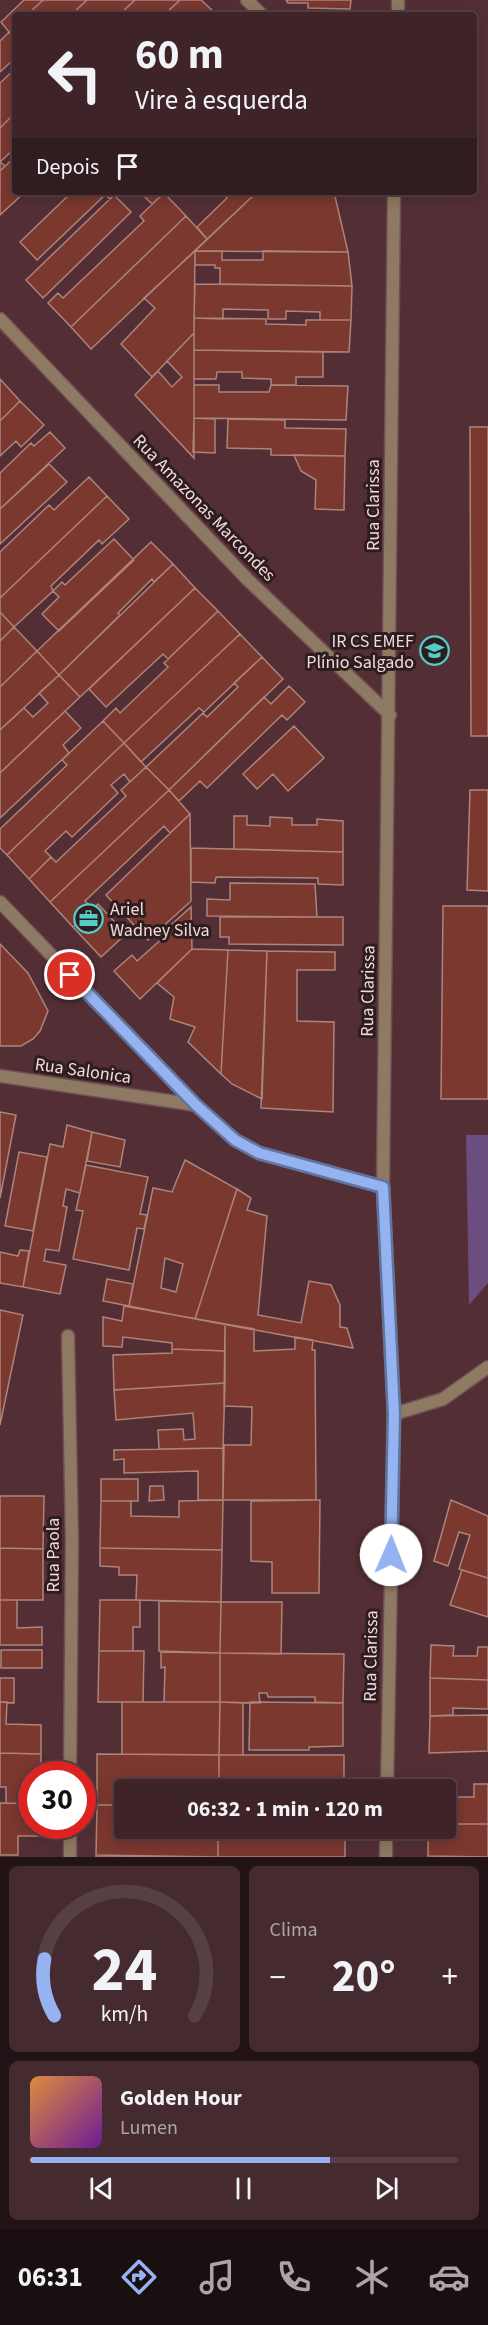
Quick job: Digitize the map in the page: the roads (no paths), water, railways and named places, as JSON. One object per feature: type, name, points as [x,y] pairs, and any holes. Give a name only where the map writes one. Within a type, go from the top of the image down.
[{"type":"street","points":[[247,0],[258,12]]},
{"type":"street","name":"Rua Clarissa","points":[[387,1779],[394,1414],[383,1187],[394,195]]},
{"type":"street","name":"Rua Amazonas Marcondes","points":[[0,319],[247,579],[390,715]]},
{"type":"street","points":[[0,902],[196,1105],[235,1140],[259,1153],[383,1187]]},
{"type":"street","name":"Rua Salonica","points":[[0,1076],[196,1105]]},
{"type":"street","name":"Rua Paola","points":[[68,1336],[72,1540],[70,1761]]},
{"type":"street","points":[[394,1414],[443,1399],[488,1367]]},
{"type":"street","points":[[70,1839],[70,1857]]},
{"type":"street","points":[[386,1839],[386,1857]]},
{"type":"place","name":"IR CS EMEF Plínio Salgado","points":[[435,651]]},
{"type":"place","name":"Ariel Wadney Silva","points":[[89,919]]}]
